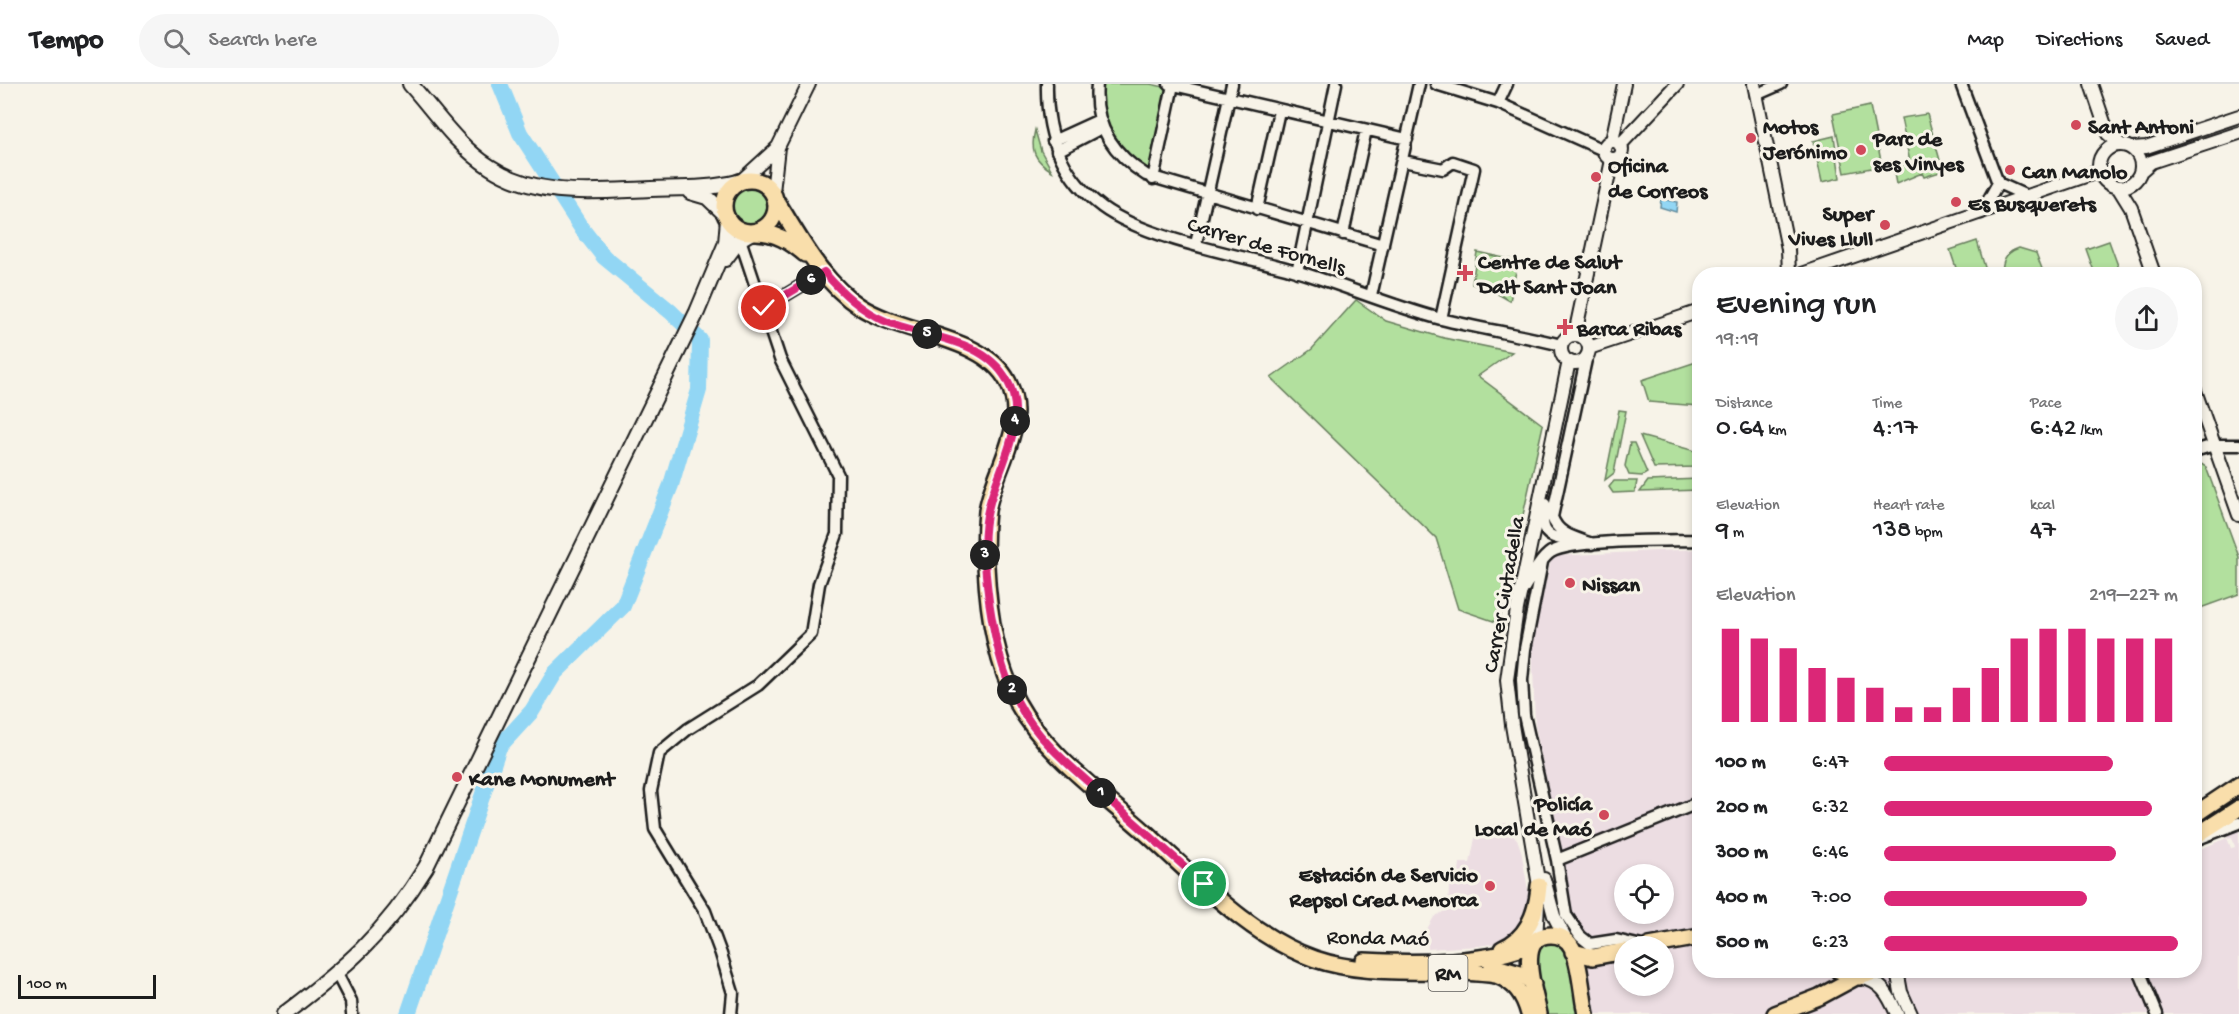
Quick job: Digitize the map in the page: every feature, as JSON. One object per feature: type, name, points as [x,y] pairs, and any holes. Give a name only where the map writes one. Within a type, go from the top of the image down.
[{"type":"main road","points":[[410,84],[462,143],[488,166],[517,182],[579,192],[676,189],[740,181],[763,182],[775,197],[774,218],[762,230],[749,234],[711,281]]},
{"type":"main road","points":[[284,1014],[337,974],[387,925],[426,867],[698,312],[726,243],[727,217],[724,208],[727,193],[740,181]]},
{"type":"main road","points":[[676,189],[707,197],[737,229],[749,234]]},
{"type":"main road","name":"Ronda Maó","points":[[775,197],[821,268]]},
{"type":"main road","name":"Ronda Maó","points":[[749,234],[768,232],[780,236],[821,268],[853,302],[872,314],[903,328],[985,354],[1000,370],[1009,385],[1015,404],[1014,427],[987,510],[986,570],[992,615],[1003,666],[1017,702],[1052,749],[1239,915],[1280,944],[1303,954],[1346,966]]},
{"type":"main road","points":[[2202,810],[2239,785]]},
{"type":"main road","points":[[2202,833],[2239,808]]},
{"type":"main road","name":"RM","points":[[1458,959],[1489,953],[1514,943],[1532,919],[1537,906],[1539,886]]},
{"type":"main road","name":"RM","points":[[1458,959],[1514,951],[1546,935],[1556,935],[1571,948],[1593,957],[1614,953]]},
{"type":"main road","points":[[1674,942],[1692,938]]},
{"type":"main road","points":[[1536,941],[1529,957],[1539,1014]]},
{"type":"main road","points":[[1571,948],[1586,1014]]},
{"type":"main road","name":"Ronda Maó","points":[[1303,954],[1326,959],[1370,962],[1458,959]]},
{"type":"main road","name":"RM","points":[[1346,966],[1493,966],[1524,975],[1533,984]]},
{"type":"main road","name":"RM","points":[[1346,966],[1392,973],[1467,972],[1496,975],[1505,978],[1522,994],[1529,1014]]},
{"type":"main road","points":[[1775,1014],[1819,997],[1856,978]]},
{"type":"street","points":[[740,181],[778,147],[809,84]]},
{"type":"street","name":"Carrer de Fornells","points":[[1047,84],[1046,114],[1055,146],[1079,185],[1100,206],[1136,226],[1297,272],[1441,319],[1561,345]]},
{"type":"street","points":[[1097,84],[1101,124],[1119,155],[1153,179],[1383,245]]},
{"type":"street","points":[[1153,179],[1171,84],[1328,123],[1407,139]]},
{"type":"street","points":[[1196,244],[1232,84]]},
{"type":"street","points":[[1297,272],[1336,84]]},
{"type":"street","points":[[1371,296],[1419,84]]},
{"type":"street","points":[[1436,84],[1498,104],[1612,149]]},
{"type":"street","points":[[1498,104],[1507,84]]},
{"type":"street","points":[[1575,334],[1624,84]]},
{"type":"street","points":[[1612,149],[1677,84]]},
{"type":"street","points":[[1780,84],[1755,89],[1788,249],[1789,267]]},
{"type":"street","points":[[1962,84],[1998,183],[2029,197]]},
{"type":"street","points":[[2091,84],[2108,134],[2107,150]]},
{"type":"street","points":[[1257,209],[1279,111]]},
{"type":"street","points":[[2108,134],[2120,144],[2133,148],[2146,147],[2239,116]]},
{"type":"street","points":[[1055,146],[1101,124]]},
{"type":"street","points":[[1343,234],[1366,130]]},
{"type":"street","points":[[2120,144],[2107,150],[2100,160],[2100,171],[2104,181],[2124,187],[2135,182],[2142,170],[2151,162],[2239,133]]},
{"type":"street","points":[[775,197],[778,147]]},
{"type":"street","points":[[2133,148],[2142,162],[2142,170]]},
{"type":"street","points":[[1402,160],[1443,169],[1453,162],[1474,169],[1441,319]]},
{"type":"street","points":[[1823,267],[2100,171]]},
{"type":"street","points":[[1982,213],[1998,183]]},
{"type":"street","points":[[2124,187],[2152,267]]},
{"type":"street","points":[[731,1014],[734,993],[705,911],[656,829],[651,791],[658,753],[688,729],[758,685],[811,634],[819,584],[837,534],[838,475],[780,359],[764,308],[749,234]]},
{"type":"street","points":[[764,308],[821,268]]},
{"type":"street","points":[[1588,352],[1585,339],[1575,334],[1566,337],[1561,345],[1562,353],[1569,362],[1581,362],[1588,352],[1608,342],[1692,314]]},
{"type":"street","name":"Carrer Ciutadella","points":[[1588,352],[1552,517],[1557,527],[1566,535],[1592,544]]},
{"type":"street","name":"Carrer Ciutadella","points":[[1536,941],[1539,886],[1508,691],[1512,640],[1569,362]]},
{"type":"street","points":[[2202,411],[2239,515]]},
{"type":"street","points":[[2202,449],[2214,445],[2239,445]]},
{"type":"street","points":[[1546,475],[1548,485],[1543,515],[1545,531],[1558,539],[1592,544]]},
{"type":"street","points":[[1521,594],[1542,562],[1550,553],[1559,549],[1592,544],[1692,540]]},
{"type":"street","points":[[1542,562],[1525,649],[1522,680],[1524,715],[1557,860],[1566,915],[1580,936],[1590,944],[1614,940]]},
{"type":"street","points":[[1557,860],[1692,805]]},
{"type":"street","points":[[2202,835],[2239,823]]},
{"type":"street","name":"Carrer Ciutadella","points":[[1532,834],[1554,916],[1571,948]]},
{"type":"street","points":[[337,974],[351,1001],[352,1014]]},
{"type":"street","points":[[1865,978],[1872,979],[1882,986],[1888,993],[1897,1014]]},
{"type":"street","points":[[1898,978],[1901,992],[1911,1014]]},
{"type":"street","points":[[2142,978],[2157,1014]]},
{"type":"shaded area","points":[[1692,549],[1692,978],[2202,978],[2202,848],[2227,838],[2231,848],[2235,847],[2232,837],[2228,838],[2227,834],[2239,828],[2239,1014],[1593,1014],[1535,725],[1532,638],[1552,556]]},
{"type":"shaded area","name":"Estación de Servicio Repsol Cred Menorca","points":[[1509,823],[1512,835],[1517,839],[1521,850],[1529,896],[1527,920],[1509,941],[1479,946],[1428,949],[1427,929],[1434,917],[1448,909],[1449,886],[1457,886],[1460,863],[1470,863],[1475,838],[1482,830],[1495,824]]},
{"type":"green space","points":[[1100,84],[1150,84],[1169,88],[1151,175],[1131,162],[1104,124]]},
{"type":"green space","points":[[1870,106],[1882,166],[1845,173],[1833,114]]},
{"type":"green space","points":[[1927,114],[1943,171],[1924,177],[1922,173],[1896,184],[1893,168],[1910,162],[1901,118]]},
{"type":"green space","points":[[1035,130],[1041,151],[1052,171],[1041,163],[1035,154],[1033,143]]},
{"type":"green space","points":[[1834,136],[1840,178],[1822,182],[1813,141]]},
{"type":"green space","points":[[750,186],[758,187],[764,192],[769,198],[769,214],[764,220],[758,225],[750,226],[742,225],[736,220],[731,214],[730,206],[731,198],[736,192],[742,187]]},
{"type":"green space","points":[[1977,241],[1985,267],[1956,267],[1950,250]]},
{"type":"green space","points":[[2109,241],[2118,267],[2092,267],[2086,249]]},
{"type":"green space","points":[[2019,248],[2036,253],[2041,267],[2003,267],[2005,258]]},
{"type":"green space","points":[[1477,252],[1518,261],[1510,301],[1491,290],[1472,284]]},
{"type":"green space","points":[[1356,300],[1386,321],[1444,338],[1512,352],[1478,376],[1543,425],[1499,623],[1458,609],[1436,538],[1271,378],[1312,349]]},
{"type":"green space","points":[[1692,363],[1692,405],[1649,402],[1642,380]]},
{"type":"green space","points":[[1619,410],[1626,411],[1614,473],[1605,480]]},
{"type":"green space","points":[[1640,436],[1692,450],[1692,467],[1654,468]]},
{"type":"green space","points":[[1630,443],[1634,443],[1647,473],[1642,476],[1629,475],[1625,466]]},
{"type":"green space","points":[[2202,464],[2206,467],[2239,557],[2239,594],[2202,607]]},
{"type":"green space","points":[[1692,479],[1692,490],[1640,492],[1648,481]]},
{"type":"green space","points":[[1614,481],[1637,481],[1635,492],[1613,493],[1609,487]]},
{"type":"green space","points":[[1556,942],[1568,954],[1581,1014],[1545,1014],[1534,963],[1540,946]]},
{"type":"water","points":[[1661,199],[1677,202],[1676,212],[1660,207]]},
{"type":"waterway","points":[[408,1014],[499,747],[532,711],[555,673],[623,606],[671,485],[699,390],[700,340],[671,312],[604,257],[582,229],[520,133],[500,84]]},
{"type":"place","name":"Sant Antoni","points":[[2076,125]]},
{"type":"place","name":"Motos Jerónimo","points":[[1751,138]]},
{"type":"place","name":"Parc de ses Vinyes","points":[[1861,150]]},
{"type":"place","name":"Can Manolo","points":[[2010,170]]},
{"type":"place","name":"Oficina de Correos","points":[[1596,177]]},
{"type":"place","name":"Es Busquerets","points":[[1956,202]]},
{"type":"place","name":"Super Vives Llull","points":[[1885,225]]},
{"type":"place","name":"Centre de Salut Dalt Sant Joan","points":[[1465,273]]},
{"type":"place","name":"Barca Ribas","points":[[1565,327]]},
{"type":"place","name":"Nissan","points":[[1570,583]]},
{"type":"place","name":"Kane Monument","points":[[457,777]]},
{"type":"place","name":"Policía Local de Maó","points":[[1604,815]]},
{"type":"place","name":"Estación de Servicio Repsol Cred Menorca","points":[[1490,886]]},
{"type":"route","points":[[764,308],[824,272],[853,302],[872,314],[903,328],[985,354],[1000,370],[1013,394],[1016,414],[1012,438],[987,510],[985,553],[992,615],[998,648],[1008,680],[1017,702],[1052,749],[1204,884]]}]
